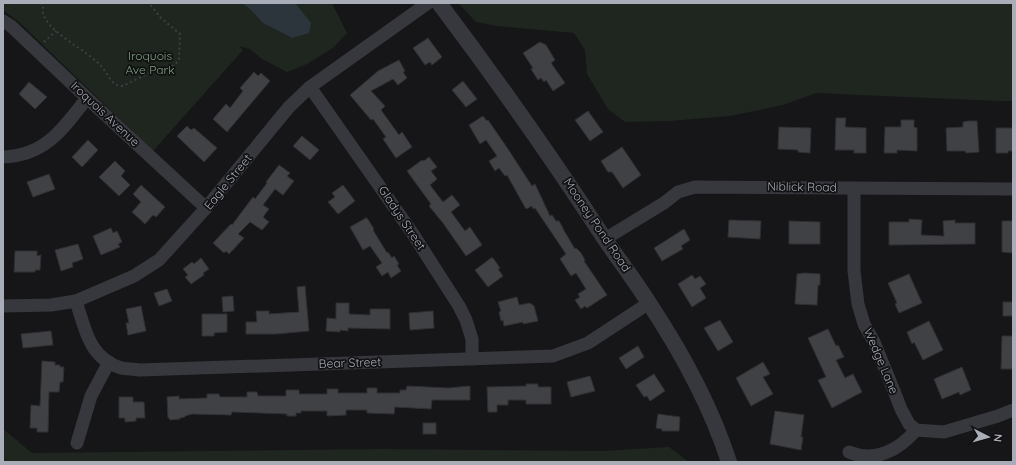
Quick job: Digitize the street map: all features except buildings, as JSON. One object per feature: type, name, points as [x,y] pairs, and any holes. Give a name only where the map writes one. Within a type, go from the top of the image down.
[{"type":"street","name":"Eagle Street","points":[[3,306],[51,305],[76,302],[134,276],[159,260],[206,208],[289,107],[310,87],[428,3]]},
{"type":"street","name":"Mooney Pond Road","points":[[439,3],[487,66],[650,303],[680,353],[706,402],[715,422],[729,462]]},
{"type":"street","name":"Iroquois Avenue","points":[[3,21],[11,26],[206,208]]},
{"type":"street","name":"Gladys Street","points":[[310,87],[413,234],[459,306],[466,320],[472,340],[472,359]]},
{"type":"street","points":[[3,157],[17,157],[39,149],[53,138],[71,119],[87,98]]},
{"type":"street","name":"Niblick Road","points":[[605,239],[664,203],[678,192],[695,187],[1013,189]]},
{"type":"street","name":"Wedge Lane","points":[[854,188],[854,271],[858,304],[864,324],[874,342],[901,409],[909,424],[916,430]]},
{"type":"street","name":"Bear Street","points":[[76,302],[88,340],[97,353],[109,362],[122,368],[140,370],[553,356],[588,343],[650,303]]},
{"type":"street","points":[[77,443],[91,396],[109,362]]},
{"type":"street","points":[[849,452],[863,457],[891,452],[908,439],[916,430],[944,432],[1013,410]]},
{"type":"path","points":[[41,3],[43,4],[43,14],[45,18],[56,31],[95,59],[109,75],[113,84],[118,86],[123,86],[153,71],[175,65],[178,59],[180,34],[160,17],[149,3]]},
{"type":"path","points":[[37,50],[56,31]]},
{"type":"green space","name":"Iroquois Ave Park","points":[[3,3],[332,3],[347,33],[333,48],[307,64],[287,72],[262,59],[250,49],[239,46],[243,50],[153,151],[19,22],[3,10]]},
{"type":"green space","points":[[458,3],[1013,3],[1013,101],[816,93],[783,105],[730,116],[669,121],[625,122],[608,109],[587,74],[585,50],[574,33],[497,26],[476,22]]},
{"type":"green space","points":[[3,429],[32,453],[381,449],[603,451],[669,447],[689,462],[3,462]]},
{"type":"shaded area","points":[[242,3],[295,3],[311,23],[309,33],[292,38],[263,23]]}]
